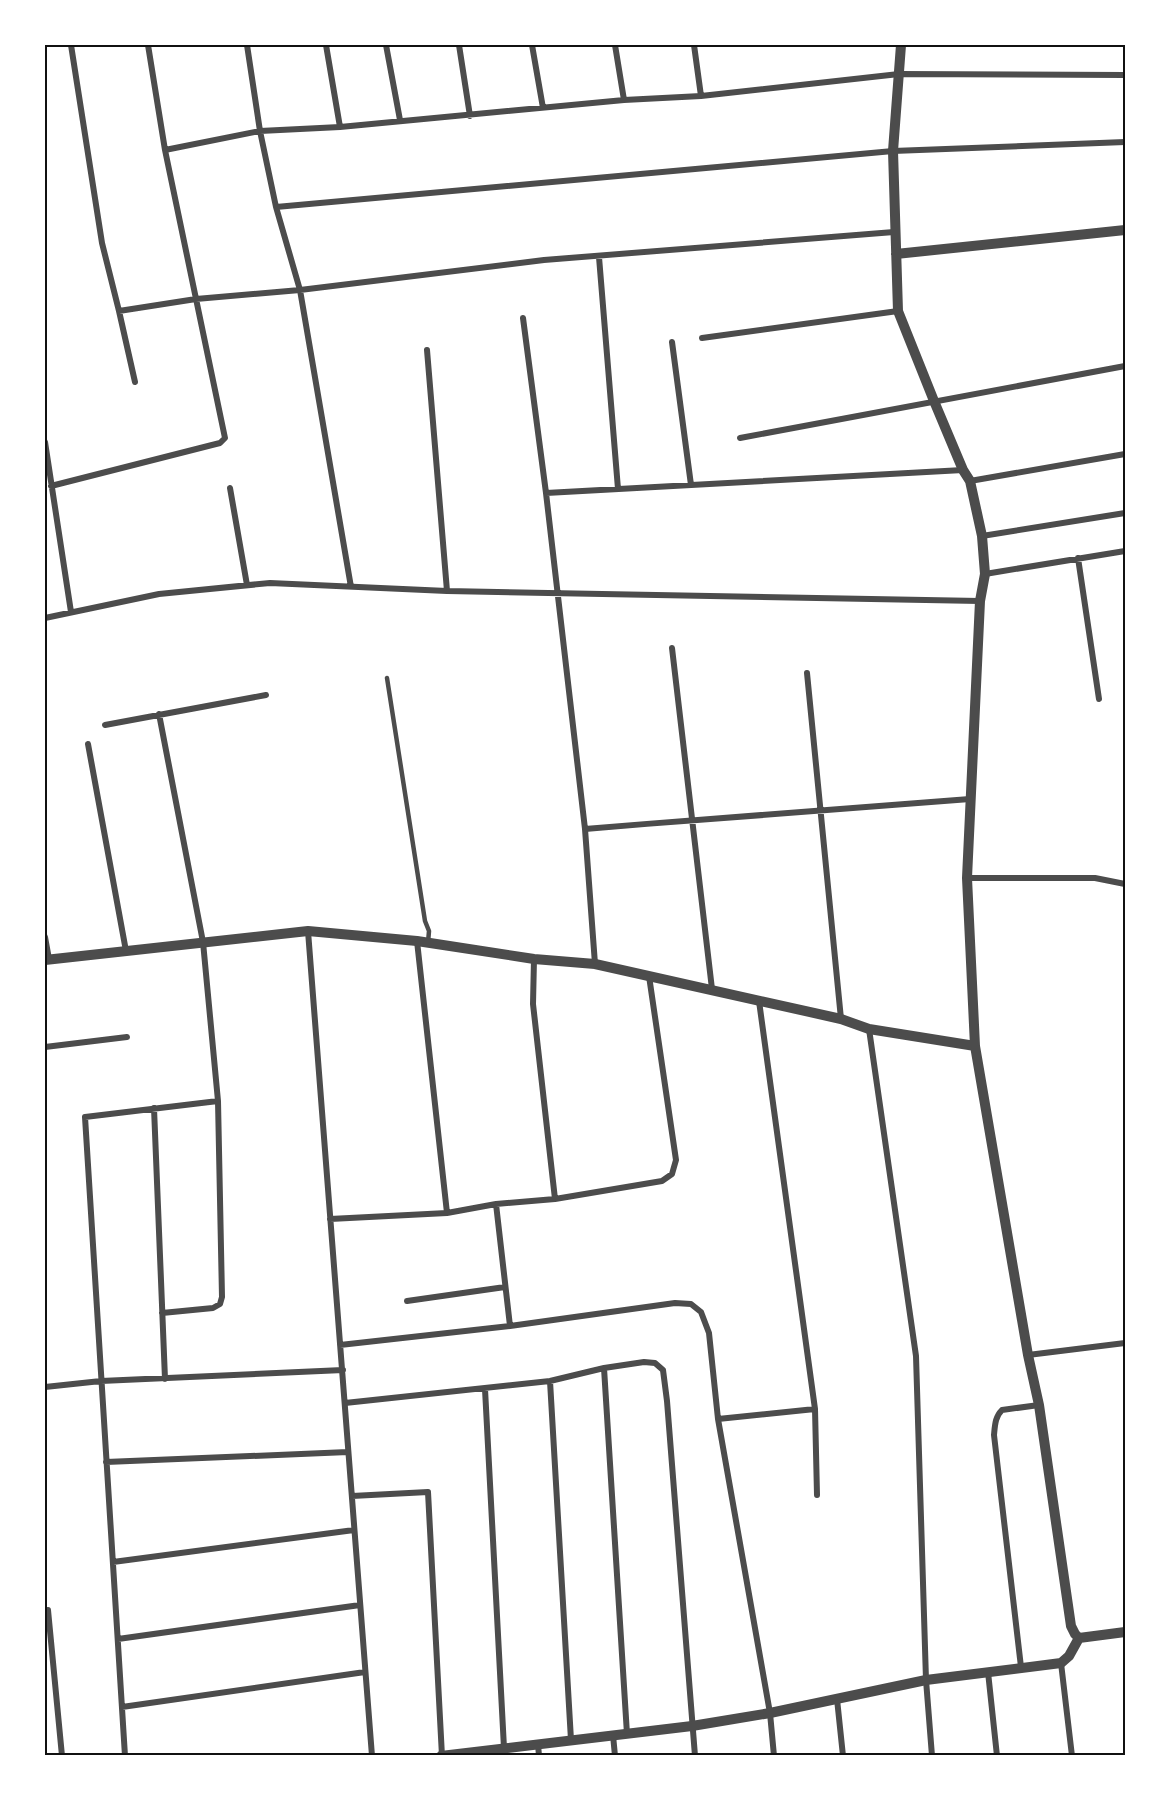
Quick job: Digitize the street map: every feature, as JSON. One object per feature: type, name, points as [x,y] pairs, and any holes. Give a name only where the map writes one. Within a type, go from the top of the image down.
[{"type":"street","points":[[71,45],[102,243],[135,382]]},
{"type":"street","points":[[51,486],[224,440],[225,435],[165,150],[148,45]]},
{"type":"street","points":[[247,45],[260,131],[276,207],[300,290],[351,586]]},
{"type":"street","points":[[326,45],[340,127]]},
{"type":"street","points":[[386,45],[400,120]]},
{"type":"street","points":[[459,45],[470,116]]},
{"type":"street","points":[[532,45],[543,108]]},
{"type":"street","points":[[615,45],[624,100]]},
{"type":"street","points":[[694,45],[700,96]]},
{"type":"street","points":[[901,45],[892,151],[898,311],[963,470],[970,481],[982,536],[985,573],[980,601],[968,878],[975,1046],[1028,1355],[1039,1405],[1071,1626],[1074,1634],[1079,1638],[1125,1632]]},
{"type":"street","points":[[165,150],[260,131],[340,127],[624,100],[700,96],[899,75],[1125,75]]},
{"type":"street","points":[[276,207],[892,151],[1125,142]]},
{"type":"street","points":[[896,254],[1125,230]]},
{"type":"street","points":[[119,311],[196,299],[300,290],[544,260],[894,232]]},
{"type":"street","points":[[599,257],[618,489]]},
{"type":"street","points":[[702,338],[898,311]]},
{"type":"street","points":[[523,318],[585,829],[595,964]]},
{"type":"street","points":[[672,342],[691,485]]},
{"type":"street","points":[[427,350],[447,591]]},
{"type":"street","points":[[740,438],[1125,366]]},
{"type":"street","points":[[45,442],[71,612]]},
{"type":"street","points":[[970,481],[1125,454]]},
{"type":"street","points":[[546,493],[963,470]]},
{"type":"street","points":[[230,488],[247,585]]},
{"type":"street","points":[[982,536],[1125,513]]},
{"type":"street","points":[[985,573],[1125,551]]},
{"type":"street","points":[[1078,558],[1099,699]]},
{"type":"street","points":[[45,618],[159,594],[270,583],[447,591],[980,601]]},
{"type":"street","points":[[672,648],[712,989]]},
{"type":"street","points":[[807,673],[841,1019]]},
{"type":"street","points":[[105,725],[266,695]]},
{"type":"street","points":[[159,714],[203,942],[218,1101],[222,1297],[220,1304],[213,1308],[162,1313]]},
{"type":"street","points":[[88,744],[126,951]]},
{"type":"street","points":[[585,829],[970,799]]},
{"type":"street","points":[[968,878],[1095,878],[1125,884]]},
{"type":"street","points":[[308,931],[372,1756]]},
{"type":"street","points":[[45,937],[47,959],[308,931],[423,942],[534,959],[595,964],[841,1019],[869,1029],[975,1046]]},
{"type":"street","points":[[423,942],[447,1213]]},
{"type":"street","points":[[534,959],[533,1004],[555,1199]]},
{"type":"street","points":[[330,1219],[447,1213],[496,1204],[555,1199],[662,1181],[672,1174],[676,1160],[649,976]]},
{"type":"street","points":[[759,1001],[815,1409],[817,1495]]},
{"type":"street","points":[[869,1029],[916,1356],[926,1680],[932,1756]]},
{"type":"street","points":[[45,1047],[127,1037]]},
{"type":"street","points":[[125,1756],[85,1117],[218,1101]]},
{"type":"street","points":[[154,1108],[165,1378]]},
{"type":"street","points":[[496,1204],[510,1326]]},
{"type":"street","points":[[407,1301],[505,1287]]},
{"type":"street","points":[[340,1345],[510,1326],[675,1303],[691,1304],[701,1312],[709,1333],[718,1419],[770,1713],[774,1756]]},
{"type":"street","points":[[1028,1355],[1125,1343]]},
{"type":"street","points":[[345,1403],[550,1381],[604,1368],[644,1362],[655,1363],[663,1370],[695,1756]]},
{"type":"street","points":[[604,1368],[627,1734]]},
{"type":"street","points":[[45,1387],[101,1381],[343,1370]]},
{"type":"street","points":[[550,1381],[572,1740]]},
{"type":"street","points":[[485,1389],[504,1748]]},
{"type":"street","points":[[1021,1667],[994,1434],[997,1416],[1002,1410],[1039,1405]]},
{"type":"street","points":[[718,1419],[815,1409]]},
{"type":"street","points":[[106,1462],[348,1452]]},
{"type":"street","points":[[352,1496],[428,1492],[442,1756],[692,1726],[770,1713],[926,1680],[1061,1663],[1070,1656],[1079,1638]]},
{"type":"street","points":[[113,1562],[354,1530]]},
{"type":"street","points":[[118,1639],[360,1605]]},
{"type":"street","points":[[48,1610],[62,1756]]},
{"type":"street","points":[[1061,1663],[1072,1756]]},
{"type":"street","points":[[122,1707],[365,1672]]},
{"type":"street","points":[[988,1672],[997,1756]]},
{"type":"street","points":[[837,1699],[843,1756]]},
{"type":"street","points":[[613,1735],[615,1756]]},
{"type":"street","points":[[538,1744],[539,1756]]},
{"type":"lane","points":[[387,678],[425,921],[429,931],[423,942]]}]
